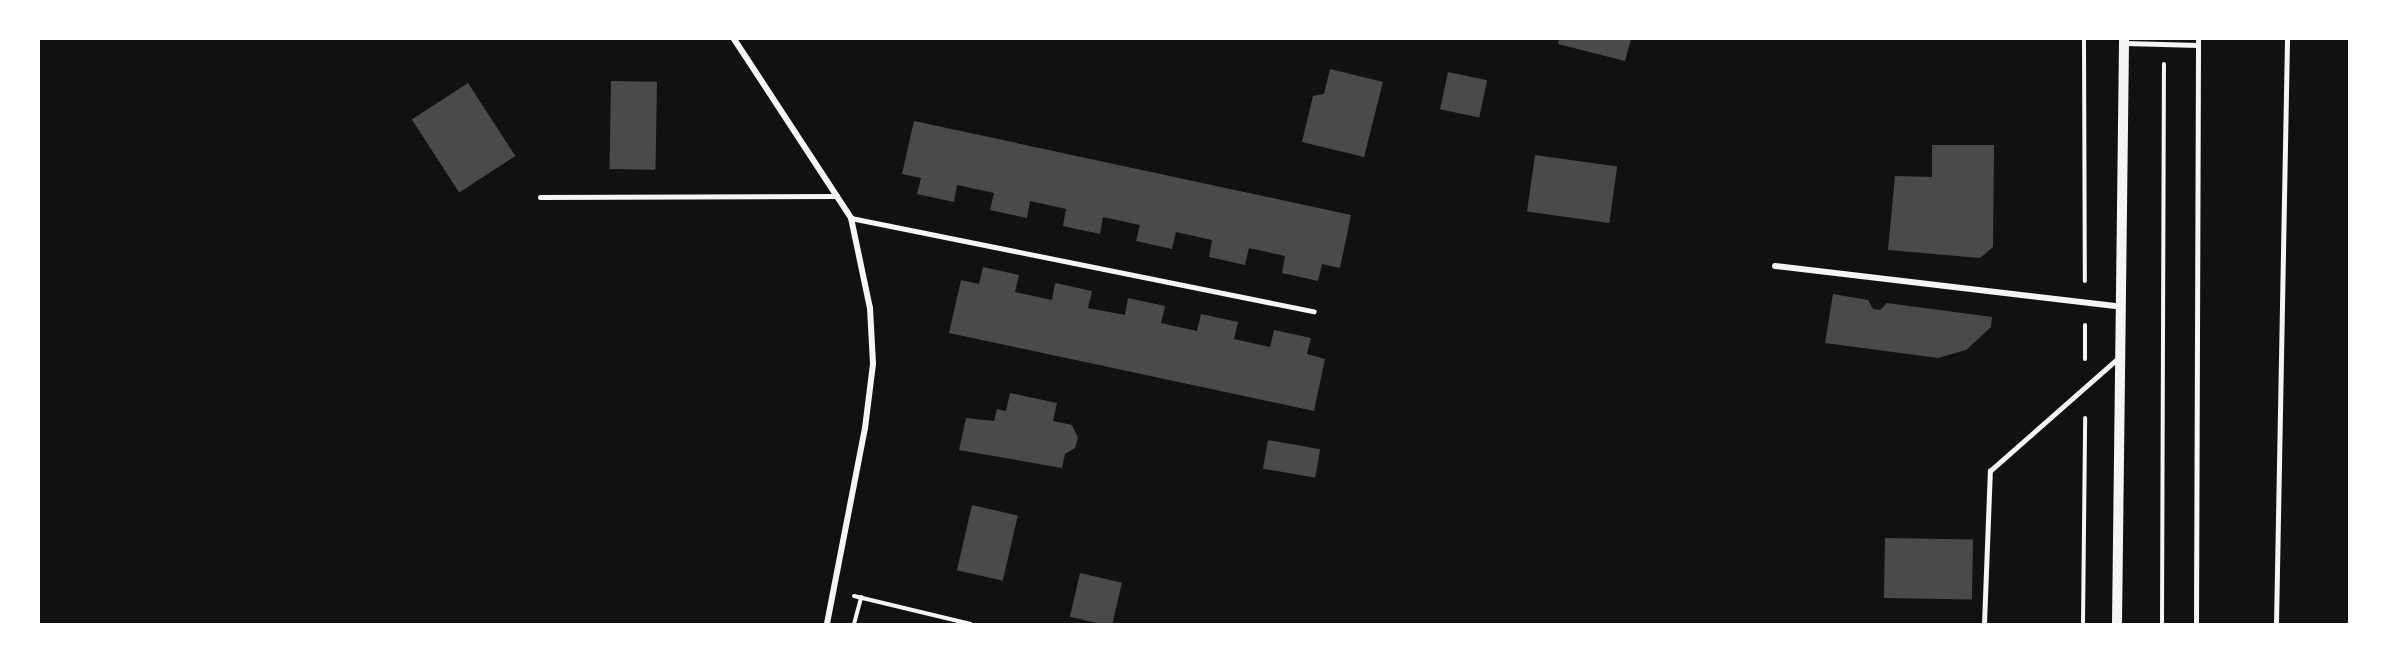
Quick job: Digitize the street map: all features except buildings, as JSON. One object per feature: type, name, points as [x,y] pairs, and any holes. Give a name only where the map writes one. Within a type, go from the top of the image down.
[{"type":"street","points":[[734,39],[839,196],[851,218],[870,308],[873,364],[836,592],[827,624]]},
{"type":"street","points":[[2117,624],[2123,354],[2124,41]]},
{"type":"street","points":[[1775,266],[2123,307]]},
{"type":"lane","points":[[2196,624],[2198,39]]},
{"type":"lane","points":[[2276,624],[2287,39]]},
{"type":"lane","points":[[2124,41],[2198,45]]},
{"type":"lane","points":[[540,197],[839,196]]},
{"type":"lane","points":[[851,218],[1314,311]]},
{"type":"lane","points":[[1984,624],[1989,471],[2123,354]]},
{"type":"path","points":[[2083,624],[2084,39]]},
{"type":"path","points":[[2162,624],[2164,44]]},
{"type":"path","points":[[836,592],[971,624]]},
{"type":"path","points":[[854,624],[861,597]]}]
